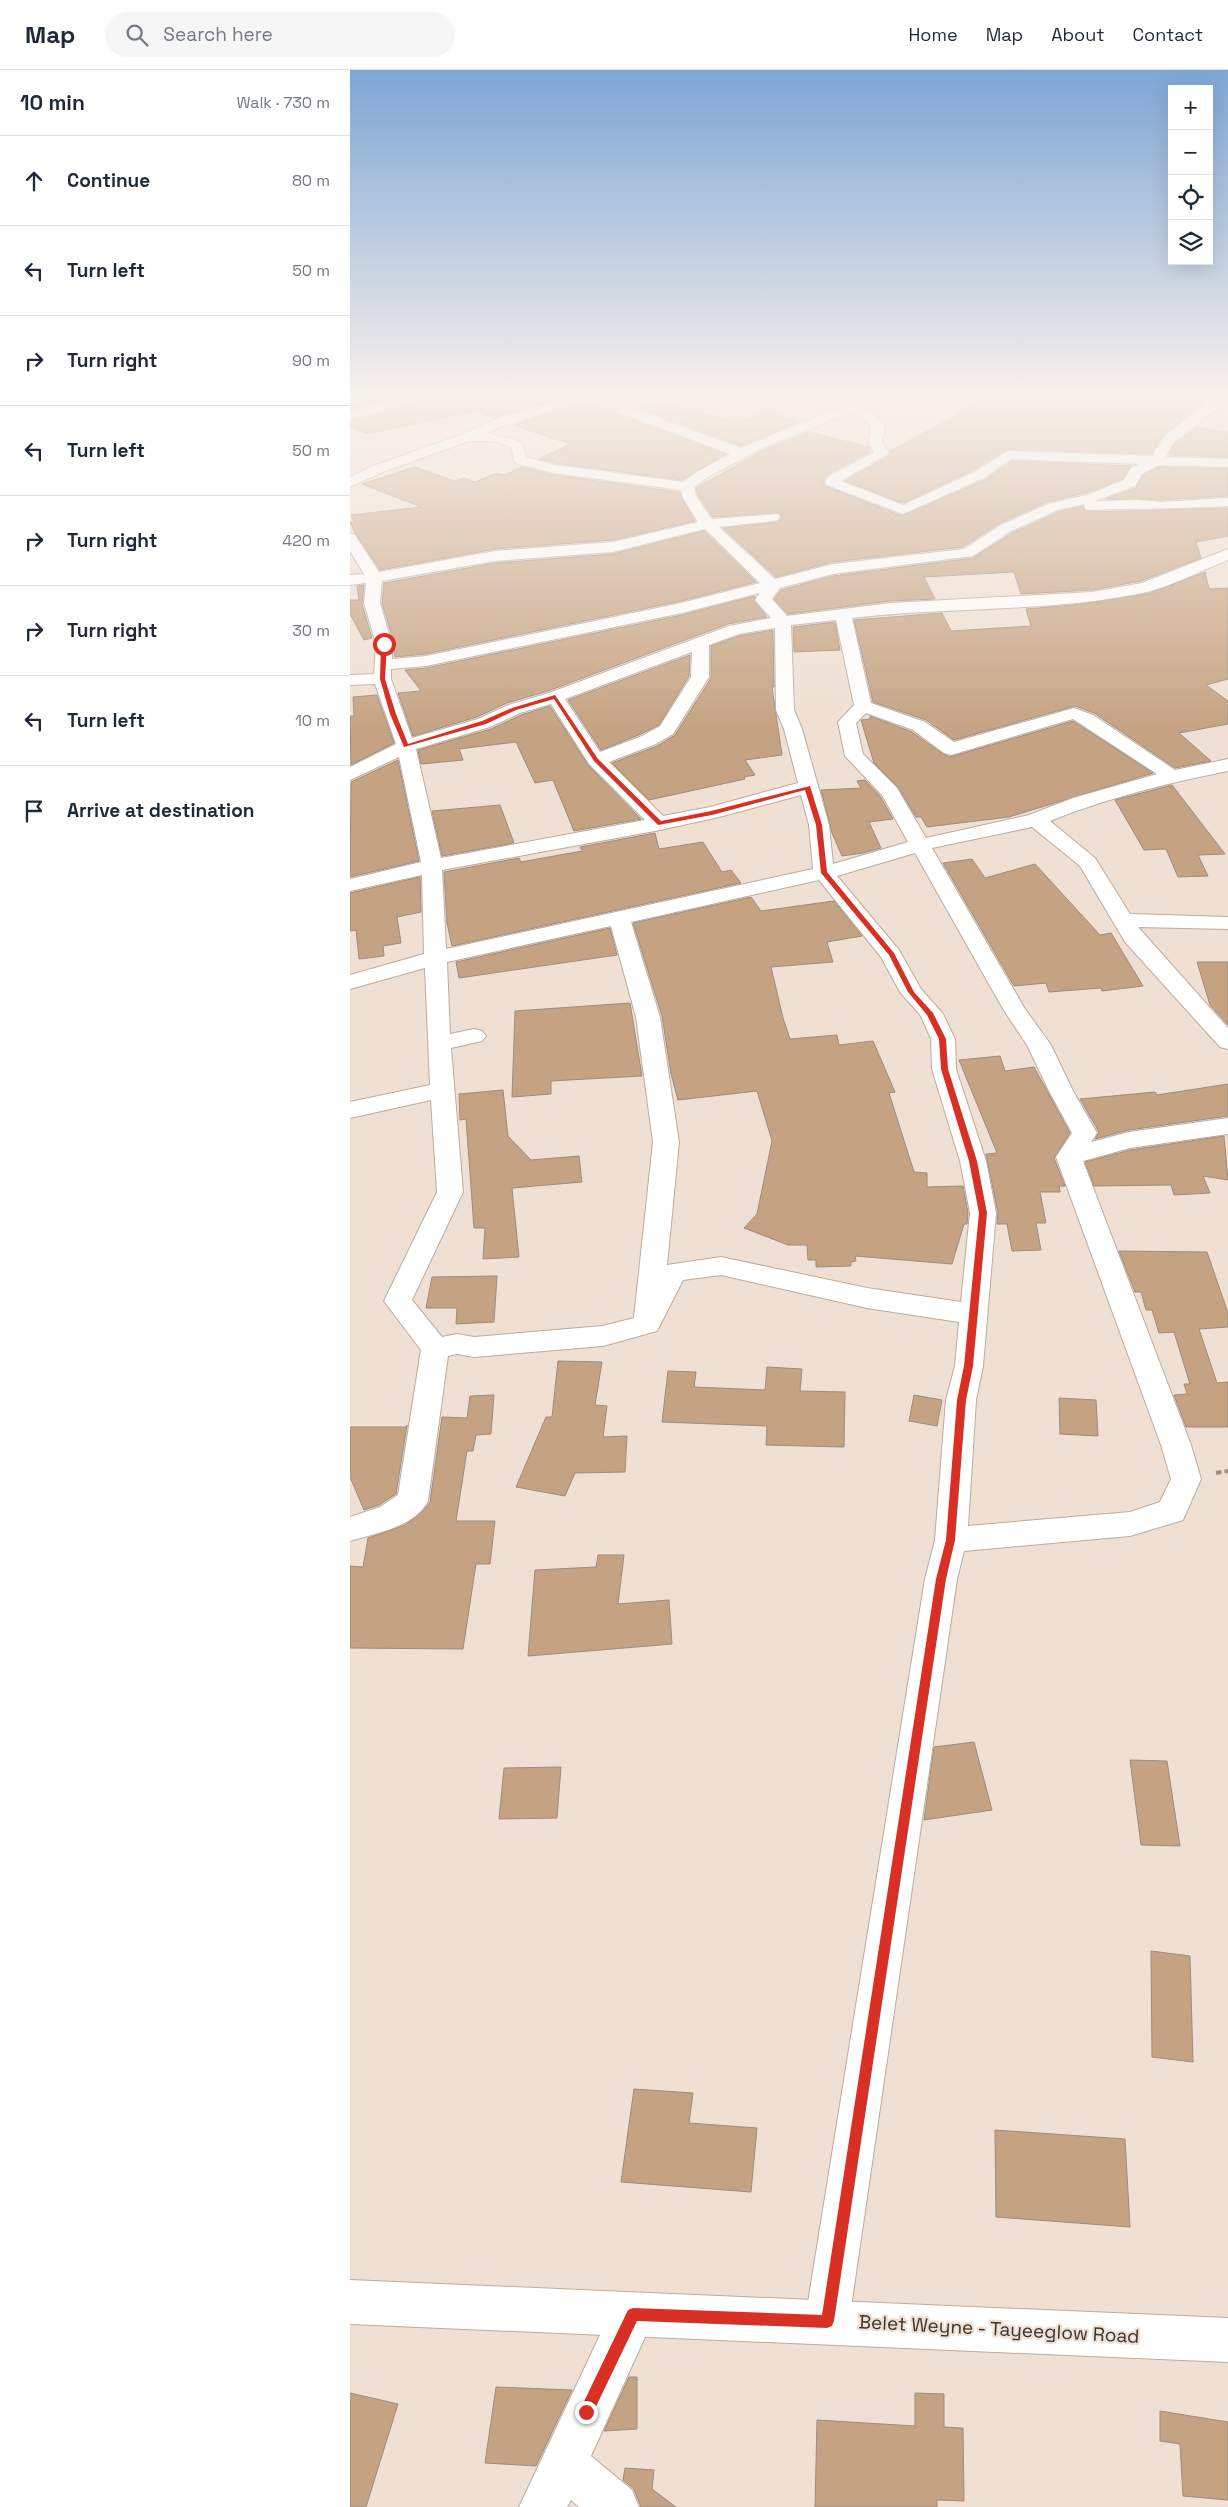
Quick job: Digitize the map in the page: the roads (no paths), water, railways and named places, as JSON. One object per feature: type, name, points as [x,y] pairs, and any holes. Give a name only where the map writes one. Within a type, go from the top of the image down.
[{"type":"street","points":[[696,508],[708,524],[774,586]]},
{"type":"street","points":[[350,680],[426,661],[682,608],[774,586],[832,569],[968,553],[1006,528],[1052,508]]},
{"type":"street","points":[[350,580],[374,578],[495,556],[613,547],[708,524],[773,517]]},
{"type":"street","points":[[350,538],[374,578],[372,603],[384,644],[383,672],[393,714],[406,746],[432,866],[439,1043],[450,1192],[398,1301],[436,1349],[414,1501],[391,1516],[353,1526]]},
{"type":"street","points":[[350,774],[406,746],[484,723],[514,709],[555,697],[735,630],[783,621],[891,608],[1092,597],[1146,587],[1228,554]]},
{"type":"street","points":[[774,586],[763,600],[783,621],[785,710],[793,729],[819,825],[824,873],[892,955],[911,992],[930,1014],[943,1039],[944,1069],[973,1161],[983,1213],[980,1269],[972,1314],[969,1366],[961,1400],[950,1540],[941,1579],[827,2321]]},
{"type":"street","points":[[843,614],[863,706]]},
{"type":"street","points":[[596,760],[649,740],[667,730],[700,677],[701,644]]},
{"type":"street","points":[[502,694],[514,709]]},
{"type":"street","points":[[555,697],[596,760],[660,824]]},
{"type":"street","points":[[863,706],[918,726],[951,749],[1074,713],[1087,719],[1172,776]]},
{"type":"street","points":[[863,706],[847,722],[854,756],[890,792],[1014,1009],[1039,1045],[1061,1091],[1085,1133],[1069,1157]]},
{"type":"street","points":[[350,982],[435,958],[824,873],[920,845],[1035,820],[1080,802],[1172,776],[1228,766]]},
{"type":"street","points":[[350,885],[432,866],[712,813],[808,787]]},
{"type":"street","points":[[1035,820],[1058,836],[1088,862],[1133,937],[1228,1042]]},
{"type":"street","points":[[619,918],[648,1018],[666,1142],[647,1324]]},
{"type":"street","points":[[1123,920],[1228,923]]},
{"type":"street","points":[[439,1043],[474,1036]]},
{"type":"street","points":[[350,1110],[443,1090]]},
{"type":"street","points":[[1069,1157],[1129,1140],[1228,1126]]},
{"type":"street","points":[[950,1540],[1130,1524],[1172,1511],[1186,1479],[1176,1445],[1069,1157]]},
{"type":"street","points":[[436,1349],[456,1344],[474,1347],[603,1336],[647,1324],[674,1272],[721,1266],[867,1298],[972,1314]]},
{"type":"street","name":"Belet Weyne - Tayeeglow Road","points":[[350,2302],[827,2321],[1228,2340]]},
{"type":"street","points":[[543,2507],[633,2314]]},
{"type":"street","points":[[563,2462],[616,2507]]}]
